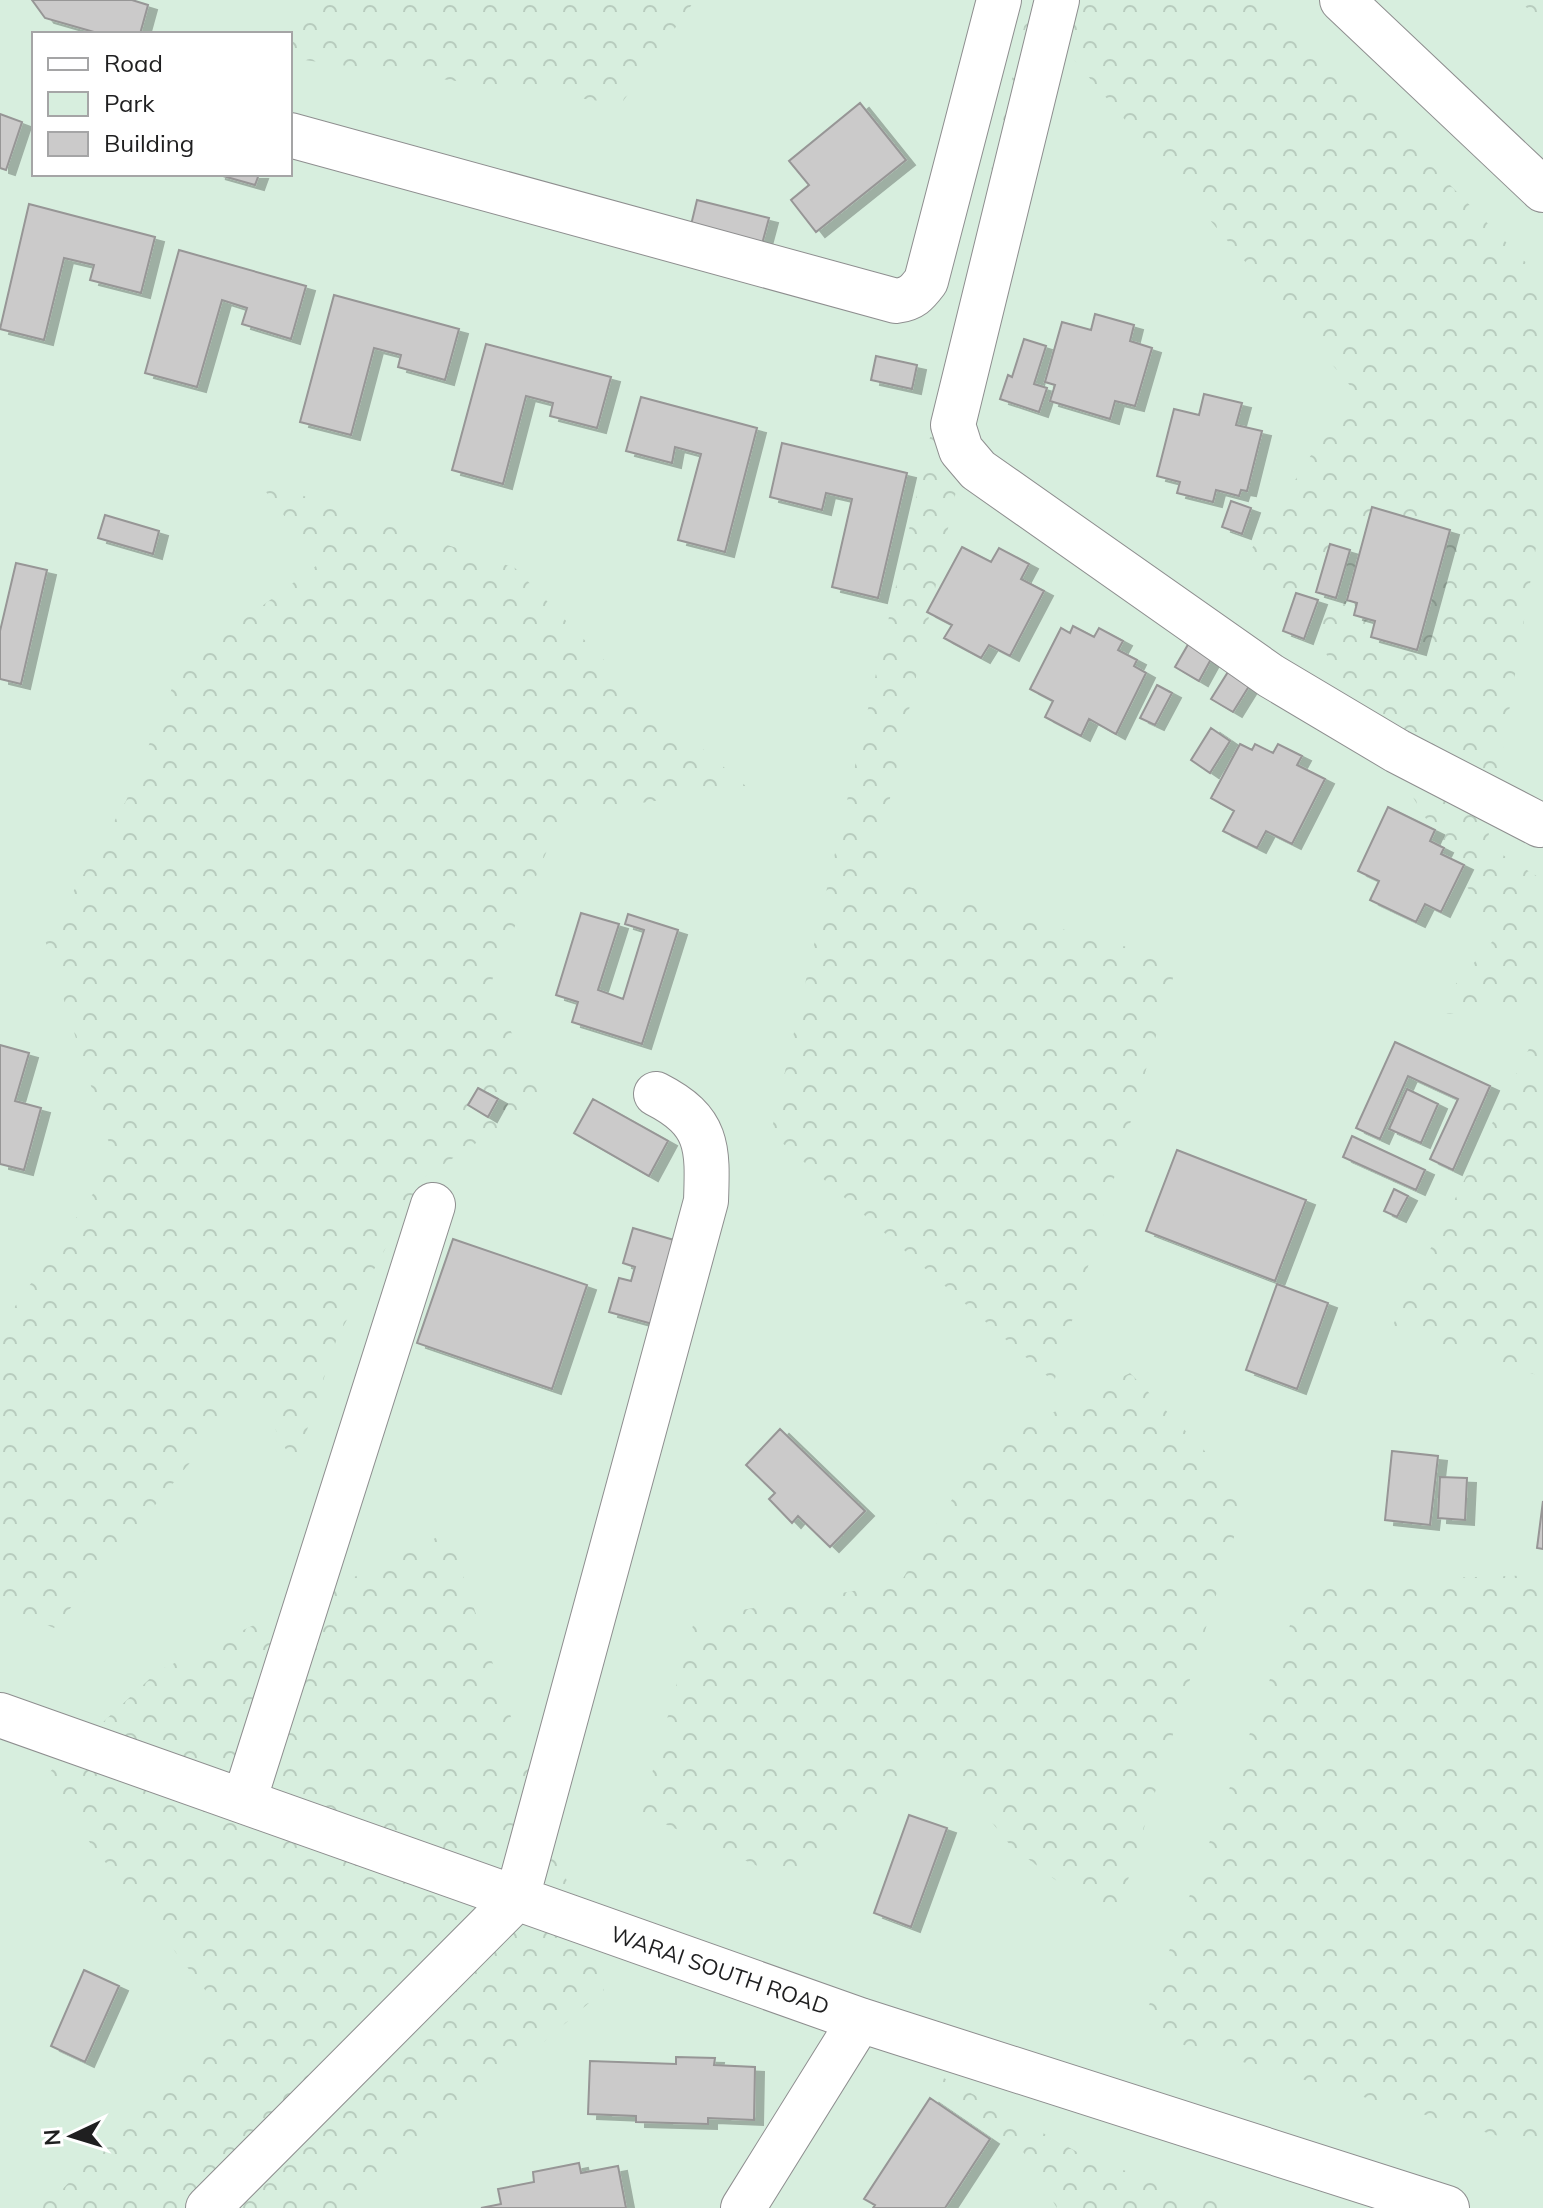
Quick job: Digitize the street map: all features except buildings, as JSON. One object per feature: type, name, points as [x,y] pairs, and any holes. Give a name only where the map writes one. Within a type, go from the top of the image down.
[{"type":"street","points":[[292,136],[896,301],[907,299],[916,294],[926,281],[999,0]]},
{"type":"street","points":[[1057,0],[953,425],[961,450],[978,470],[1271,676],[1397,751],[1540,825]]},
{"type":"street","points":[[1342,0],[1543,190]]},
{"type":"street","points":[[208,2208],[517,1898],[706,1201],[708,1154],[698,1128],[679,1106],[656,1094]]},
{"type":"street","points":[[244,1801],[433,1205]]},
{"type":"street","name":"WARAI SOUTH ROAD","points":[[0,1715],[860,2020],[1447,2208]]},
{"type":"street","points":[[743,2208],[860,2020]]},
{"type":"green space","points":[[0,0],[1543,0],[1543,2208],[0,2208]]},
{"type":"green space","points":[[330,0],[695,0],[621,104],[292,58],[292,34]]},
{"type":"green space","points":[[1030,0],[1269,0],[1543,280],[1543,505],[1487,845],[1543,880],[1543,1011],[1430,1014],[1497,936],[1316,637],[1240,567],[1353,389],[1054,36],[873,877],[1178,961],[1054,1382],[771,1133]]},
{"type":"green space","points":[[1519,0],[1543,0],[1543,24]]},
{"type":"green space","points":[[257,480],[515,568],[628,685],[747,787],[562,815],[490,985],[542,1100],[424,1177],[337,1338],[295,1467],[253,1386],[54,1628],[0,1604],[0,1328],[115,1162],[45,940],[126,801],[181,666],[320,563]]},
{"type":"green space","points":[[1543,1020],[1543,1377],[1391,1329]]},
{"type":"green space","points":[[1130,1373],[1247,1495],[1114,1925],[1010,1845],[936,1752],[797,1884],[641,1813],[695,1618],[900,1583],[984,1448]]},
{"type":"green space","points":[[448,1532],[604,1990],[351,2208],[28,2208],[53,2199],[227,2018],[41,1780],[158,1671]]},
{"type":"green space","points":[[1543,1575],[1543,2149],[1139,2032],[1306,1582]]},
{"type":"green space","points":[[906,2057],[1088,2158],[1235,2208],[1057,2208],[1024,2153]]}]
